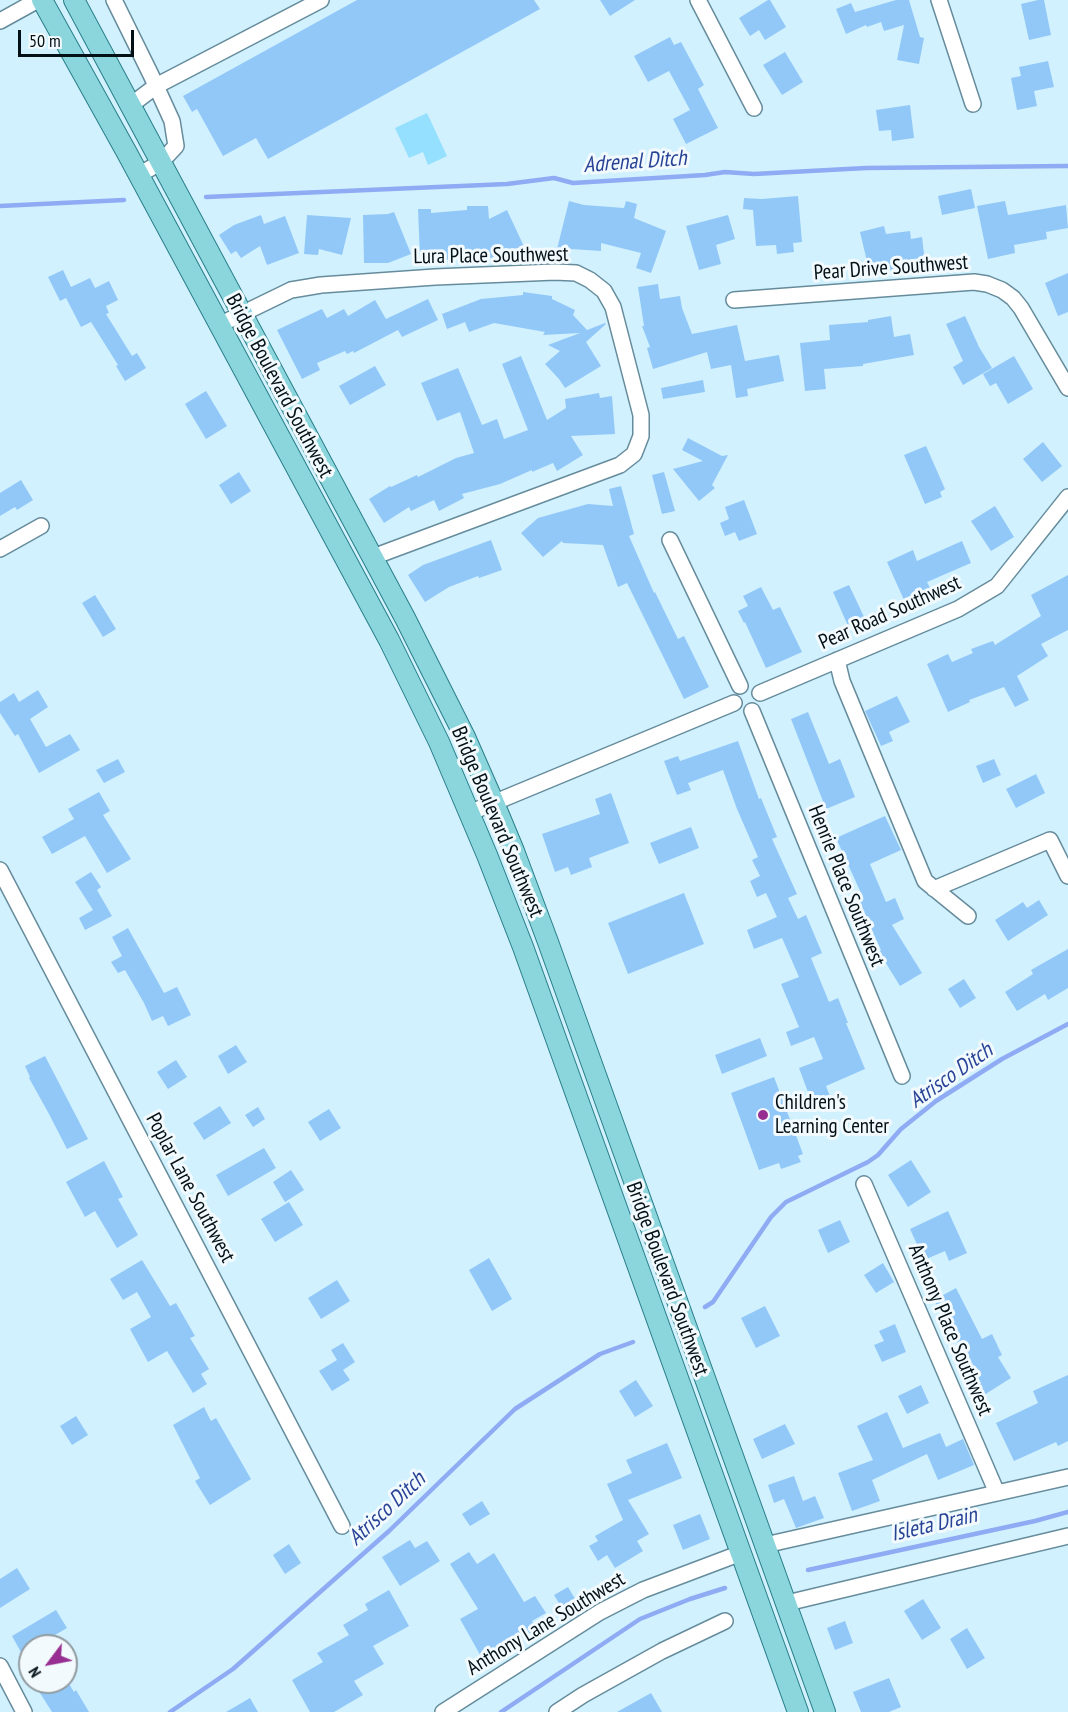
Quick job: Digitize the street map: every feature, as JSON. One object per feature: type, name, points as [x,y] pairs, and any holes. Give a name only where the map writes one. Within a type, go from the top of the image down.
[{"type":"main road","name":"Bridge Boulevard Southwest","points":[[40,0],[139,175],[389,640],[438,742],[523,947],[798,1712]]},
{"type":"main road","name":"Bridge Boulevard Southwest","points":[[74,0],[373,557],[435,677],[494,803],[549,942],[825,1712]]},
{"type":"street","points":[[0,21],[40,0]]},
{"type":"street","points":[[114,0],[172,122],[176,146],[161,162],[139,175]]},
{"type":"street","points":[[131,105],[156,86],[321,0]]},
{"type":"street","points":[[699,0],[754,108]]},
{"type":"street","points":[[939,0],[974,104]]},
{"type":"street","name":"Lura Place Southwest","points":[[219,325],[278,296],[307,286],[555,272],[576,273],[604,291],[613,307],[641,415],[640,436],[634,454],[620,465],[373,557]]},
{"type":"street","name":"Pear Drive Southwest","points":[[734,300],[974,282],[987,284],[1002,290],[1021,308],[1068,388]]},
{"type":"street","name":"Pear Road Southwest","points":[[760,693],[958,609],[997,586],[1068,497]]},
{"type":"street","points":[[0,549],[41,526]]},
{"type":"street","points":[[670,540],[740,686]]},
{"type":"street","points":[[837,660],[842,681],[925,881],[968,915]]},
{"type":"street","points":[[749,684],[760,693],[760,702],[752,711],[743,711],[734,703],[734,693],[740,686],[749,684]]},
{"type":"street","points":[[469,813],[734,703]]},
{"type":"street","name":"Henrie Place Southwest","points":[[752,711],[902,1076]]},
{"type":"street","points":[[934,888],[1050,840],[1068,876]]},
{"type":"street","name":"Poplar Lane Southwest","points":[[0,870],[342,1526]]},
{"type":"street","name":"Anthony Place Southwest","points":[[864,1184],[997,1493]]},
{"type":"street","points":[[765,1545],[1068,1478]]},
{"type":"street","points":[[786,1603],[1068,1536]]},
{"type":"street","name":"Anthony Lane Southwest","points":[[443,1712],[600,1612],[643,1590],[741,1553]]},
{"type":"street","points":[[557,1712],[662,1651],[724,1621]]},
{"type":"street","points":[[0,1666],[24,1712]]},
{"type":"shaded area","points":[[427,113],[447,156],[428,165],[423,152],[409,158],[395,128]]},
{"type":"building","points":[[357,0],[534,0],[540,9],[268,159],[256,138],[223,156],[197,109],[192,112],[183,96]]},
{"type":"building","points":[[600,0],[635,0],[610,16]]},
{"type":"building","points":[[768,0],[786,27],[765,40],[759,30],[750,36],[739,18]]},
{"type":"building","points":[[896,0],[909,0],[920,37],[924,38],[919,64],[897,60],[904,25],[884,31],[881,22],[867,27],[866,25],[846,34],[836,9],[851,3],[855,12]]},
{"type":"building","points":[[1044,0],[1051,35],[1029,40],[1021,4]]},
{"type":"building","points":[[670,37],[674,45],[681,42],[704,85],[698,89],[718,128],[686,144],[673,119],[690,110],[669,71],[648,82],[634,56]]},
{"type":"building","points":[[785,52],[803,82],[782,95],[763,65]]},
{"type":"building","points":[[1048,61],[1054,87],[1034,91],[1037,106],[1017,110],[1011,78],[1021,76],[1019,67]]},
{"type":"building","points":[[910,105],[914,138],[892,141],[891,130],[879,131],[876,110]]},
{"type":"building","points":[[971,189],[975,208],[942,215],[938,196]]},
{"type":"building","points":[[798,196],[802,242],[793,243],[794,252],[777,254],[776,245],[756,246],[753,210],[743,209],[744,198]]},
{"type":"building","points":[[569,201],[584,205],[624,208],[626,201],[637,204],[634,218],[666,231],[651,273],[636,268],[641,253],[601,243],[601,251],[571,249],[570,252],[557,249]]},
{"type":"building","points":[[1005,201],[1008,215],[1066,205],[1068,228],[1046,232],[1047,239],[1014,245],[1015,253],[988,259],[977,206]]},
{"type":"building","points":[[467,206],[488,206],[489,219],[507,210],[527,253],[511,261],[509,257],[441,260],[440,256],[420,257],[418,209],[431,209],[431,213],[467,210]]},
{"type":"building","points":[[394,212],[411,254],[388,263],[364,263],[363,215]]},
{"type":"building","points":[[261,215],[264,224],[285,216],[299,253],[267,265],[260,246],[241,258],[236,251],[231,254],[219,235],[234,225]]},
{"type":"building","points":[[307,215],[351,218],[342,255],[319,249],[318,255],[304,254]]},
{"type":"building","points":[[728,215],[735,239],[716,245],[721,264],[699,270],[686,226]]},
{"type":"building","points":[[884,226],[886,234],[910,231],[911,239],[922,237],[925,262],[893,266],[894,269],[870,274],[860,232]]},
{"type":"building","points":[[63,270],[71,287],[90,278],[95,288],[109,281],[118,300],[106,306],[109,313],[106,314],[132,356],[137,353],[146,368],[125,381],[116,366],[118,365],[91,322],[81,327],[66,298],[60,301],[48,277]]},
{"type":"building","points":[[1068,273],[1068,312],[1058,316],[1045,283]]},
{"type":"building","points":[[658,284],[660,299],[680,296],[692,334],[737,325],[745,361],[779,355],[784,381],[747,389],[748,396],[736,398],[731,365],[711,369],[707,352],[653,369],[647,348],[650,347],[642,326],[644,326],[638,287]]},
{"type":"building","points":[[523,292],[552,296],[552,299],[575,310],[573,315],[587,330],[605,323],[586,342],[601,366],[565,388],[545,364],[560,351],[548,345],[580,333],[543,335],[545,332],[494,323],[469,332],[465,322],[447,329],[442,314],[481,299],[523,295]]},
{"type":"building","points":[[428,299],[438,320],[402,337],[398,330],[354,353],[353,351],[347,354],[345,351],[317,363],[320,370],[302,379],[277,330],[322,309],[327,318],[344,309],[348,316],[375,300],[386,319]]},
{"type":"building","points":[[891,316],[894,337],[910,334],[914,355],[863,364],[863,366],[824,369],[826,389],[805,391],[800,343],[830,340],[829,325],[868,322],[868,320]]},
{"type":"building","points":[[965,316],[979,347],[992,368],[963,385],[953,367],[963,361],[946,324]]},
{"type":"building","points":[[521,356],[547,420],[566,408],[565,399],[599,393],[600,398],[612,396],[615,434],[571,436],[583,455],[557,471],[553,463],[500,484],[462,494],[464,498],[439,511],[434,500],[411,511],[409,507],[384,523],[369,499],[390,486],[417,475],[418,477],[456,458],[474,453],[460,412],[437,421],[421,383],[458,368],[482,425],[497,419],[504,439],[528,430],[502,364]]},
{"type":"building","points":[[1014,356],[1033,389],[1008,404],[996,383],[990,386],[983,374]]},
{"type":"building","points":[[375,366],[386,385],[350,405],[339,386]]},
{"type":"building","points":[[703,380],[705,392],[663,399],[661,388]]},
{"type":"building","points":[[206,391],[227,426],[206,439],[185,404]]},
{"type":"building","points":[[688,438],[722,456],[728,455],[712,485],[715,488],[699,501],[673,469],[703,461],[682,450]]},
{"type":"building","points":[[1043,442],[1062,466],[1042,482],[1023,459]]},
{"type":"building","points":[[926,446],[945,489],[940,492],[942,497],[925,504],[904,455]]},
{"type":"building","points":[[239,472],[251,491],[231,504],[219,485]]},
{"type":"building","points":[[664,472],[675,511],[662,514],[652,475]]},
{"type":"building","points":[[21,480],[33,500],[17,510],[15,507],[0,516],[0,493]]},
{"type":"building","points":[[621,486],[634,534],[629,536],[654,593],[678,639],[684,636],[709,687],[684,699],[627,583],[618,587],[603,545],[563,543],[562,541],[543,557],[521,533],[538,518],[588,504],[613,506],[609,489]]},
{"type":"building","points":[[744,500],[757,534],[739,541],[735,532],[725,536],[720,523],[729,519],[725,507]]},
{"type":"building","points":[[995,506],[1014,537],[991,551],[971,521]]},
{"type":"building","points":[[491,540],[502,570],[449,587],[425,602],[408,575],[423,565]]},
{"type":"building","points":[[962,541],[971,563],[927,582],[930,588],[904,600],[887,562],[913,550],[917,561]]},
{"type":"building","points":[[1068,575],[1068,630],[1041,644],[1048,656],[1017,676],[1029,700],[1015,707],[1004,687],[969,700],[970,702],[948,712],[927,664],[948,654],[952,662],[973,653],[971,649],[993,641],[995,645],[1041,616],[1031,595]]},
{"type":"building","points":[[849,585],[866,621],[849,628],[833,592]]},
{"type":"building","points":[[761,587],[773,610],[780,607],[802,652],[766,668],[738,611],[748,606],[743,596]]},
{"type":"building","points":[[95,595],[116,629],[103,637],[82,603]]},
{"type":"building","points":[[38,690],[48,707],[30,719],[46,747],[70,734],[80,750],[39,773],[18,734],[15,736],[0,713],[0,702],[14,693],[19,702]]},
{"type":"building","points":[[897,696],[910,722],[889,732],[893,741],[881,746],[865,711]]},
{"type":"building","points":[[808,712],[829,764],[840,759],[855,797],[826,809],[791,719]]},
{"type":"building","points":[[738,741],[759,799],[761,798],[777,837],[772,839],[797,894],[788,898],[798,919],[806,915],[822,953],[811,958],[829,1002],[838,998],[865,1069],[826,1086],[833,1104],[815,1111],[799,1068],[823,1059],[814,1037],[791,1046],[786,1032],[799,1027],[781,984],[799,977],[782,938],[754,949],[747,930],[777,917],[766,893],[757,897],[750,881],[760,876],[752,860],[758,857],[723,770],[688,783],[691,790],[677,795],[664,761],[678,756],[680,761]]},
{"type":"building","points":[[118,759],[125,772],[104,783],[96,770]]},
{"type":"building","points":[[994,759],[1001,775],[983,783],[976,766]]},
{"type":"building","points":[[1036,774],[1045,793],[1016,808],[1006,789]]},
{"type":"building","points":[[99,792],[110,811],[103,815],[131,859],[107,873],[85,836],[52,854],[42,837],[74,819],[68,809]]},
{"type":"building","points":[[611,793],[629,843],[589,858],[592,867],[571,875],[568,867],[555,872],[542,834],[600,814],[595,799]]},
{"type":"building","points":[[885,816],[901,850],[870,864],[886,902],[895,898],[904,919],[892,925],[922,973],[900,986],[879,952],[881,950],[856,895],[861,893],[836,838]]},
{"type":"building","points":[[691,827],[699,848],[659,864],[650,843]]},
{"type":"building","points":[[91,872],[101,887],[97,890],[112,916],[85,930],[79,918],[93,910],[75,882]]},
{"type":"building","points":[[684,893],[704,944],[628,974],[608,923]]},
{"type":"building","points":[[1039,900],[1048,915],[1008,941],[995,920],[1023,902],[1027,908]]},
{"type":"building","points":[[128,928],[164,993],[177,987],[191,1015],[168,1026],[163,1016],[152,1021],[125,970],[118,973],[111,962],[122,956],[112,937]]},
{"type":"building","points":[[1068,949],[1068,988],[1048,1000],[1045,994],[1017,1011],[1005,992],[1033,974],[1031,970]]},
{"type":"building","points":[[964,979],[976,998],[960,1008],[948,989]]},
{"type":"building","points":[[760,1038],[767,1056],[722,1074],[715,1055]]},
{"type":"building","points":[[236,1045],[247,1062],[228,1074],[218,1056]]},
{"type":"building","points":[[45,1056],[88,1139],[67,1149],[29,1078],[25,1066]]},
{"type":"building","points":[[176,1060],[187,1077],[168,1089],[157,1072]]},
{"type":"building","name":"Children's Learning Center","points":[[774,1077],[803,1154],[798,1156],[801,1162],[781,1169],[779,1163],[759,1170],[731,1093]]},
{"type":"building","points":[[220,1106],[231,1123],[204,1140],[193,1123]]},
{"type":"building","points":[[258,1107],[265,1119],[253,1127],[245,1115]]},
{"type":"building","points":[[329,1109],[341,1128],[320,1141],[308,1122]]},
{"type":"building","points":[[264,1148],[276,1168],[228,1196],[216,1175]]},
{"type":"building","points":[[911,1160],[931,1192],[908,1207],[888,1175]]},
{"type":"building","points":[[104,1161],[123,1197],[118,1199],[138,1235],[117,1248],[95,1211],[85,1217],[66,1182]]},
{"type":"building","points":[[291,1170],[304,1190],[285,1202],[273,1182]]},
{"type":"building","points":[[289,1202],[303,1225],[275,1242],[261,1219]]},
{"type":"building","points":[[948,1211],[967,1253],[949,1261],[945,1251],[924,1260],[910,1229]]},
{"type":"building","points":[[840,1220],[850,1242],[828,1253],[818,1230]]},
{"type":"building","points":[[489,1258],[512,1299],[492,1311],[469,1270]]},
{"type":"building","points":[[142,1260],[170,1306],[176,1303],[195,1336],[190,1338],[209,1369],[201,1374],[207,1384],[193,1393],[167,1351],[148,1362],[130,1329],[151,1317],[137,1292],[123,1300],[110,1279]]},
{"type":"building","points":[[883,1263],[894,1282],[876,1293],[864,1275]]},
{"type":"building","points":[[337,1280],[350,1301],[321,1319],[308,1298]]},
{"type":"building","points":[[956,1288],[982,1339],[992,1334],[1002,1355],[998,1357],[1011,1378],[984,1395],[973,1378],[946,1318],[944,1319],[934,1300]]},
{"type":"building","points":[[765,1306],[780,1336],[756,1348],[741,1318]]},
{"type":"building","points":[[895,1324],[906,1352],[882,1362],[874,1345],[884,1341],[879,1331]]},
{"type":"building","points":[[343,1343],[355,1362],[343,1370],[350,1380],[332,1391],[319,1371],[337,1360],[331,1350]]},
{"type":"building","points":[[1068,1375],[1068,1441],[1058,1446],[1056,1442],[1014,1461],[996,1423],[1038,1403],[1033,1391]]},
{"type":"building","points":[[636,1380],[653,1406],[635,1417],[619,1391]]},
{"type":"building","points":[[921,1385],[929,1403],[907,1414],[898,1396]]},
{"type":"building","points":[[204,1407],[211,1421],[216,1418],[251,1479],[210,1505],[195,1481],[200,1478],[173,1425]]},
{"type":"building","points":[[887,1412],[903,1448],[940,1433],[946,1447],[963,1439],[974,1465],[938,1480],[927,1454],[872,1480],[880,1501],[852,1511],[838,1473],[873,1460],[857,1426]]},
{"type":"building","points":[[76,1416],[88,1435],[72,1445],[60,1426]]},
{"type":"building","points":[[785,1424],[795,1444],[762,1459],[753,1439]]},
{"type":"building","points":[[667,1443],[682,1478],[628,1500],[649,1534],[637,1541],[643,1551],[615,1568],[607,1555],[598,1561],[589,1546],[598,1541],[595,1536],[623,1520],[607,1484],[632,1473],[626,1460]]},
{"type":"building","points":[[794,1476],[803,1501],[815,1496],[824,1518],[796,1528],[784,1499],[774,1503],[768,1485]]},
{"type":"building","points":[[482,1501],[490,1514],[470,1526],[462,1514]]},
{"type":"building","points":[[700,1514],[710,1539],[683,1550],[673,1525]]},
{"type":"building","points":[[410,1540],[415,1548],[427,1541],[440,1561],[400,1586],[382,1557]]},
{"type":"building","points":[[289,1544],[301,1563],[285,1574],[273,1555]]},
{"type":"building","points":[[469,1552],[477,1564],[494,1553],[524,1602],[535,1596],[546,1613],[532,1621],[537,1629],[483,1660],[460,1619],[478,1609],[450,1564]]},
{"type":"building","points":[[17,1568],[30,1589],[0,1608],[0,1579]]},
{"type":"building","points":[[568,1587],[577,1602],[563,1610],[554,1595]]},
{"type":"building","points":[[389,1590],[409,1626],[373,1646],[384,1664],[354,1681],[363,1695],[334,1712],[310,1712],[292,1680],[323,1662],[317,1653],[349,1635],[343,1625],[368,1610],[365,1604]]},
{"type":"building","points":[[923,1599],[941,1628],[922,1640],[904,1611]]},
{"type":"building","points":[[56,1610],[67,1628],[57,1634],[18,1634],[18,1647],[12,1636]]},
{"type":"building","points":[[845,1621],[853,1643],[835,1650],[827,1628]]},
{"type":"building","points":[[967,1628],[985,1658],[967,1669],[950,1639]]},
{"type":"building","points":[[889,1678],[901,1707],[889,1712],[861,1712],[853,1692]]},
{"type":"building","points":[[78,1693],[89,1712],[52,1712],[41,1694]]},
{"type":"building","points":[[651,1693],[662,1712],[617,1712]]},
{"type":"building","points":[[250,1698],[258,1712],[226,1712]]},
{"type":"waterway","name":"Adrenal Ditch","points":[[206,197],[507,184],[554,178],[573,183],[725,172],[754,174],[866,168],[1068,166]]},
{"type":"waterway","name":"Adrenal Ditch","points":[[0,206],[124,200]]},
{"type":"waterway","name":"Atrisco Ditch","points":[[705,1307],[713,1302],[771,1217],[786,1202],[868,1162],[878,1155],[901,1129],[936,1101],[1002,1059],[1068,1024]]},
{"type":"waterway","name":"Atrisco Ditch","points":[[170,1712],[233,1669],[389,1531],[515,1409],[600,1354],[633,1342]]},
{"type":"waterway","name":"Isleta Drain","points":[[808,1570],[1068,1512]]},
{"type":"waterway","name":"Isleta Drain","points":[[501,1712],[640,1619],[725,1588]]},
{"type":"place","name":"Children's Learning Center","points":[[763,1115]]}]
